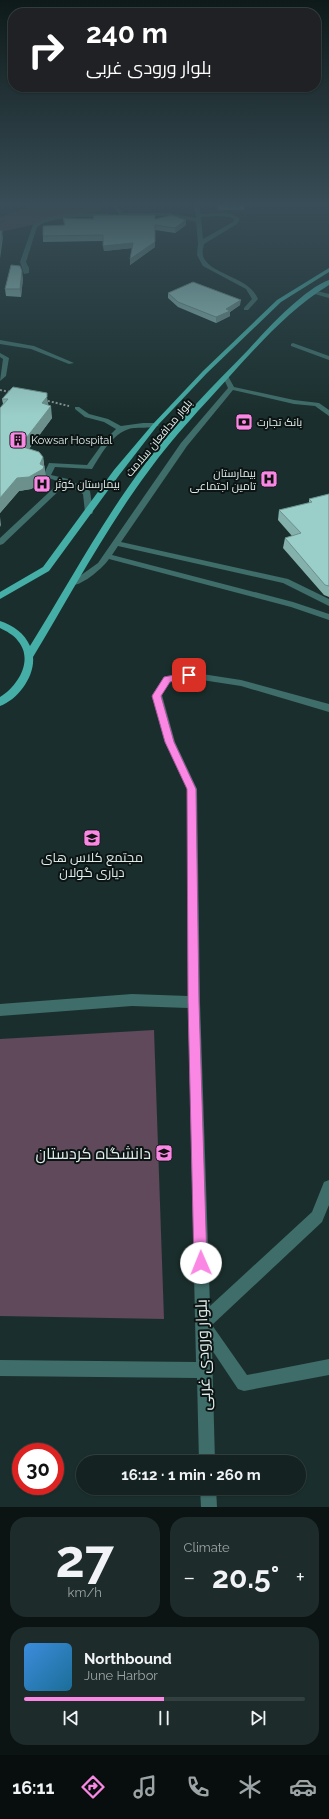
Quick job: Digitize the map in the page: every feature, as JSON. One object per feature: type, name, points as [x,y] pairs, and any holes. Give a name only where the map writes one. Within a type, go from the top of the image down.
[{"type":"main road","name":"بلوار مدافعان سلامت","points":[[0,596],[46,568],[89,512],[116,472],[155,426],[205,372],[279,301],[320,275]]},
{"type":"main road","name":"بلوار مدافعان سلامت","points":[[29,656],[137,480],[177,431],[264,337],[313,292],[329,282]]},
{"type":"main road","points":[[0,624],[14,631],[24,642],[29,656],[28,672],[19,686],[0,702]]},
{"type":"street","points":[[223,275],[248,288],[253,294],[255,300],[246,309]]},
{"type":"street","points":[[313,292],[329,296]]},
{"type":"street","points":[[0,342],[32,347],[71,363]]},
{"type":"street","points":[[293,345],[329,358]]},
{"type":"street","points":[[0,355],[6,358],[3,376],[0,379]]},
{"type":"street","points":[[226,377],[231,388]]},
{"type":"street","points":[[231,388],[294,402],[317,404],[329,414]]},
{"type":"street","points":[[74,583],[101,565],[184,445],[231,388]]},
{"type":"street","points":[[77,408],[87,416],[106,420],[121,429]]},
{"type":"street","points":[[89,512],[87,492],[65,481],[47,476],[52,465],[89,467],[109,440],[121,429],[147,425],[155,426]]},
{"type":"street","points":[[0,542],[65,481]]},
{"type":"street","points":[[116,543],[284,581],[329,603]]},
{"type":"street","points":[[107,556],[329,617]]},
{"type":"street","name":"بلوار ورودی غربی","points":[[207,1455],[203,1370],[194,1002],[192,789],[170,742],[157,696],[167,679],[189,675],[241,683],[329,708]]},
{"type":"street","points":[[0,1010],[132,1000],[194,1002]]},
{"type":"street","points":[[329,1186],[317,1217],[202,1324],[244,1383],[329,1367]]},
{"type":"street","points":[[0,1368],[203,1370]]},
{"type":"street","points":[[208,1495],[209,1507]]},
{"type":"path","points":[[0,390],[15,393]]},
{"type":"path","points":[[39,399],[77,408]]},
{"type":"shaded area","points":[[154,1030],[164,1319],[0,1316],[0,1039]]},
{"type":"building","points":[[8,275],[22,275],[20,289],[5,289]]},
{"type":"building","points":[[193,282],[241,300],[226,309],[230,311],[216,317],[178,302],[168,293]]},
{"type":"building","name":"Kowsar Hospital","points":[[13,387],[47,393],[47,397],[42,403],[51,406],[20,446],[39,452],[43,457],[40,464],[44,466],[43,469],[29,477],[17,478],[0,498],[0,408],[8,399],[2,399]]},
{"type":"building","points":[[329,494],[329,586],[325,585],[285,538],[301,533],[279,510],[312,502],[309,499]]},
{"type":"place","name":"بانک تجارت","points":[[244,422]]},
{"type":"place","name":"Kowsar Hospital","points":[[18,440]]},
{"type":"place","name":"بیمارستان تامین اجتماعی","points":[[269,479]]},
{"type":"place","name":"بیمارستان کوثر","points":[[42,484]]},
{"type":"place","name":"مجتمع کلاس های دیاری گولان","points":[[92,838]]},
{"type":"place","name":"دانشگاه کردستان","points":[[164,1153]]},
{"type":"route","points":[[189,675],[167,679],[157,696],[170,742],[192,789],[194,1002],[201,1263]]}]
